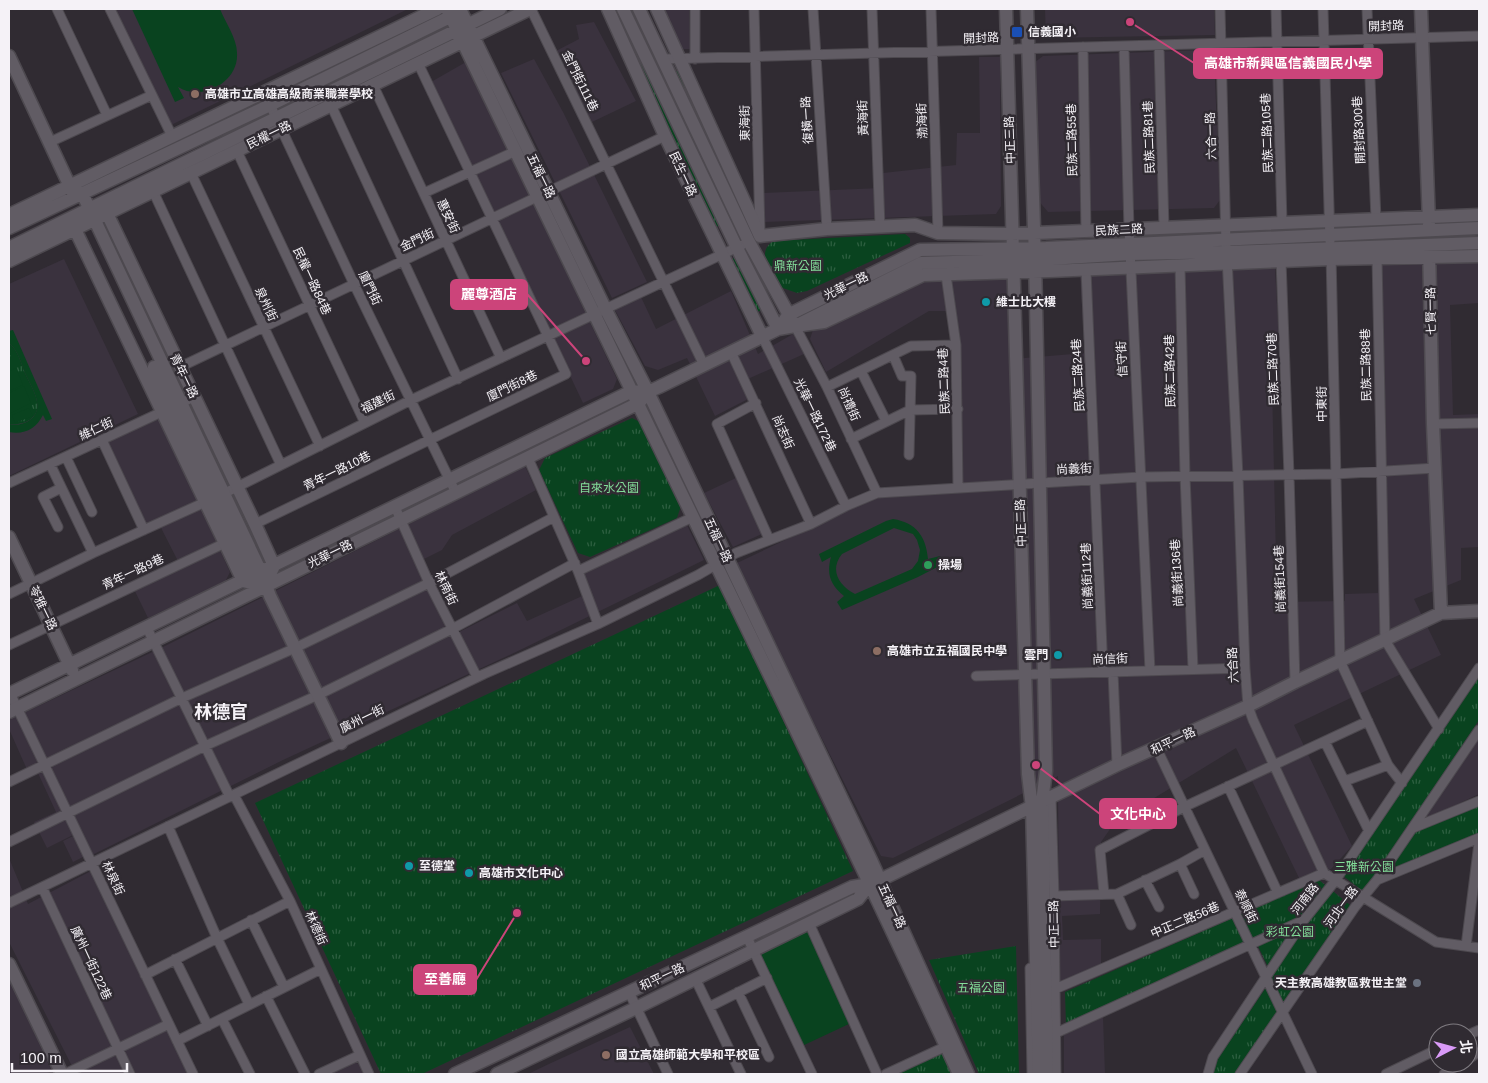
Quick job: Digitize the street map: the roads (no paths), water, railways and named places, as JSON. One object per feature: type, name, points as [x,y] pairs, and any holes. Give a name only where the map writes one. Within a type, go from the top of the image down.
[{"type":"street","points":[[57,9],[107,115]]},
{"type":"street","points":[[110,9],[172,136]]},
{"type":"street","points":[[9,228],[62,203],[76,192],[172,136],[436,9]]},
{"type":"street","name":"民權一路","points":[[104,208],[153,191],[237,151],[279,123],[331,105],[418,63],[500,9]]},
{"type":"street","name":"民權一路","points":[[9,261],[72,224],[279,123],[466,33],[530,9]]},
{"type":"street","name":"金門街111巷","points":[[530,9],[704,365]]},
{"type":"street","name":"民生一路","points":[[608,9],[665,136],[762,336]]},
{"type":"street","name":"民生一路","points":[[623,9],[736,248],[778,329]]},
{"type":"street","points":[[639,9],[754,239]]},
{"type":"street","points":[[657,9],[680,59],[754,239],[788,315],[795,326]]},
{"type":"street","points":[[695,9],[695,58]]},
{"type":"street","name":"東海街","points":[[754,9],[756,57],[754,239]]},
{"type":"street","name":"復橫一路","points":[[813,9],[827,229]]},
{"type":"street","name":"黃海街","points":[[872,9],[880,227]]},
{"type":"street","name":"渤海街","points":[[931,9],[938,233]]},
{"type":"street","name":"中正三路","points":[[1006,9],[1013,260]]},
{"type":"street","name":"中正三路","points":[[1027,9],[1035,260]]},
{"type":"street","name":"六合一路","points":[[1220,9],[1227,251]]},
{"type":"street","name":"民族二路105巷","points":[[1276,9],[1282,224]]},
{"type":"street","name":"中東街","points":[[1323,9],[1331,253],[1340,661],[1388,765],[1402,783]]},
{"type":"street","name":"開封路300巷","points":[[1367,9],[1376,220]]},
{"type":"street","name":"七賢一路","points":[[1421,9],[1430,250],[1433,424],[1442,613]]},
{"type":"street","points":[[9,215],[76,192],[94,188],[270,105],[457,11]]},
{"type":"street","name":"五福一路","points":[[457,11],[516,152],[543,194]]},
{"type":"street","name":"五福一路","points":[[466,33],[599,311],[632,391],[693,517],[722,561]]},
{"type":"street","name":"開封路","points":[[663,59],[1479,36]]},
{"type":"street","name":"民族二路81巷","points":[[1158,45],[1164,228]]},
{"type":"street","name":"信守街","points":[[1124,46],[1129,230],[1150,671]]},
{"type":"street","name":"民族二路55巷","points":[[1083,47],[1086,232]]},
{"type":"street","name":"青年一路","points":[[9,56],[88,216],[133,324],[252,576]]},
{"type":"street","points":[[418,63],[548,336]]},
{"type":"street","name":"惠安街","points":[[373,85],[501,358]]},
{"type":"street","name":"廈門街","points":[[264,92],[354,284],[456,493]]},
{"type":"street","points":[[50,142],[152,95]]},
{"type":"street","points":[[331,105],[458,379]]},
{"type":"street","name":"金門街","points":[[180,367],[665,136]]},
{"type":"street","name":"民權一路84巷","points":[[237,151],[365,422]]},
{"type":"street","points":[[424,193],[516,152]]},
{"type":"street","name":"泉州街","points":[[191,173],[320,446]]},
{"type":"street","name":"青年一路","points":[[94,188],[274,566]]},
{"type":"street","points":[[153,191],[281,465]]},
{"type":"street","name":"青年一路","points":[[62,203],[72,224],[133,324],[215,498],[225,543],[252,576],[265,586],[341,743]]},
{"type":"street","name":"民族二路","points":[[754,239],[827,229],[916,225],[938,233],[1012,234],[1282,224],[1330,228],[1429,223],[1479,215]]},
{"type":"street","name":"民族二路","points":[[1035,260],[1086,270],[1130,254],[1180,266],[1227,251],[1330,228],[1376,220],[1479,228]]},
{"type":"street","name":"民權一路","points":[[9,248],[72,224]]},
{"type":"street","name":"福建街","points":[[9,594],[93,553],[215,498],[410,400],[599,311],[722,256],[754,239]]},
{"type":"street","name":"民族二路","points":[[1227,251],[1281,261],[1331,253],[1377,258],[1479,243]]},
{"type":"street","name":"民族二路","points":[[920,250],[1013,260]]},
{"type":"street","name":"光華一路","points":[[778,329],[788,315],[920,250]]},
{"type":"street","name":"民族二路","points":[[922,269],[1013,260],[1227,251],[1331,253],[1430,250],[1479,256]]},
{"type":"street","name":"六合路","points":[[1227,251],[1248,706],[1273,765],[1324,873],[1436,942],[1479,948]]},
{"type":"street","name":"民族二路88巷","points":[[1377,258],[1384,640]]},
{"type":"street","name":"民族二路","points":[[922,269],[946,275],[1013,260]]},
{"type":"street","name":"中正二路","points":[[1013,260],[1028,774],[1038,805],[1054,896],[1056,1074]]},
{"type":"street","name":"中正二路","points":[[1032,1074],[1038,805],[1046,774],[1035,260]]},
{"type":"street","name":"民族二路70巷","points":[[1281,261],[1290,476]]},
{"type":"street","name":"民族二路42巷","points":[[1180,266],[1185,476]]},
{"type":"street","name":"光華一路","points":[[13,710],[639,403],[648,392],[762,336],[778,329],[824,322],[922,269]]},
{"type":"street","name":"民族二路24巷","points":[[1086,270],[1095,480]]},
{"type":"street","name":"民族二路4巷","points":[[946,275],[956,345],[958,488]]},
{"type":"street","name":"五福一路","points":[[599,311],[648,392],[722,561],[875,882],[962,1073]]},
{"type":"street","points":[[133,324],[154,314]]},
{"type":"street","name":"尚禮街","points":[[795,326],[827,387],[877,493]]},
{"type":"street","name":"廈門街8巷","points":[[430,440],[566,374],[548,336]]},
{"type":"street","name":"光華一路172巷","points":[[762,336],[846,506]]},
{"type":"street","points":[[827,387],[912,346],[956,345]]},
{"type":"street","name":"尚志街","points":[[731,352],[811,524]]},
{"type":"street","points":[[893,355],[902,376],[911,376],[909,456]]},
{"type":"street","points":[[861,371],[886,421]]},
{"type":"street","name":"光華一路","points":[[10,694],[632,391],[648,392]]},
{"type":"street","name":"維仁街","points":[[9,484],[194,397]]},
{"type":"street","points":[[756,403],[717,424],[769,540]]},
{"type":"street","points":[[851,439],[910,410],[958,409]]},
{"type":"street","points":[[1433,424],[1479,423]]},
{"type":"street","points":[[102,440],[144,530]]},
{"type":"street","name":"青年一路10巷","points":[[255,524],[430,440]]},
{"type":"street","points":[[66,457],[92,512]]},
{"type":"street","points":[[528,458],[577,567],[598,624]]},
{"type":"street","points":[[50,464],[93,553]]},
{"type":"street","name":"尚義街","points":[[722,561],[811,524],[877,493],[1140,477],[1290,476],[1436,468]]},
{"type":"street","name":"尚義街136巷","points":[[1185,476],[1193,669]]},
{"type":"street","name":"尚義街154巷","points":[[1290,476],[1295,682]]},
{"type":"street","name":"尚義街112巷","points":[[1095,480],[1108,672],[1117,765]]},
{"type":"street","points":[[58,527],[43,498],[61,488]]},
{"type":"street","name":"林南街","points":[[395,507],[429,583],[477,677]]},
{"type":"street","points":[[9,782],[182,698],[295,648],[429,583],[554,517]]},
{"type":"street","points":[[9,842],[205,746],[318,695],[577,567],[693,517]]},
{"type":"street","name":"苓雅一路","points":[[9,537],[76,678]]},
{"type":"street","name":"青年一路9巷","points":[[9,645],[225,543]]},
{"type":"street","name":"廣州一街","points":[[9,904],[477,677],[598,624],[722,561]]},
{"type":"street","points":[[252,576],[265,586],[274,566]]},
{"type":"street","name":"和平一路","points":[[455,1074],[852,886],[875,882],[1038,805],[1117,765],[1248,706],[1442,613],[1479,611]]},
{"type":"street","name":"林德街","points":[[147,628],[205,746],[290,901],[369,1074]]},
{"type":"street","points":[[1384,640],[1439,730]]},
{"type":"street","name":"尚信街","points":[[976,676],[1245,668]]},
{"type":"street","name":"河南路","points":[[1208,1074],[1213,1057],[1304,920],[1335,881],[1439,730],[1479,668]]},
{"type":"street","name":"林泉街","points":[[10,694],[13,710],[44,764],[193,1074]]},
{"type":"street","points":[[1104,894],[1100,850],[1184,807],[1368,721]]},
{"type":"street","name":"河北一路","points":[[1240,1074],[1362,898],[1377,880],[1479,730]]},
{"type":"street","points":[[1325,742],[1369,831]]},
{"type":"street","name":"泰順街","points":[[1157,748],[1312,1074]]},
{"type":"street","points":[[1345,781],[1388,765]]},
{"type":"street","points":[[1228,786],[1278,893]]},
{"type":"street","points":[[1412,829],[1479,801]]},
{"type":"street","name":"中正二路","points":[[1038,805],[1039,1074]]},
{"type":"street","name":"中正二路","points":[[1038,805],[1047,1074]]},
{"type":"street","points":[[168,826],[217,938],[249,1004]]},
{"type":"street","points":[[1377,880],[1479,838]]},
{"type":"street","points":[[1466,946],[1479,844]]},
{"type":"street","points":[[1054,896],[1117,894],[1205,850]]},
{"type":"street","points":[[1180,864],[1194,894]]},
{"type":"street","name":"中正二路56巷","points":[[1056,989],[1324,873]]},
{"type":"street","points":[[1145,880],[1160,907]]},
{"type":"street","name":"和平一路","points":[[497,1074],[858,899],[875,882]]},
{"type":"street","name":"廣州一街122巷","points":[[42,887],[130,1074]]},
{"type":"street","points":[[1117,894],[1131,925]]},
{"type":"street","points":[[146,975],[290,901]]},
{"type":"street","points":[[251,920],[284,987]]},
{"type":"street","points":[[1056,1033],[1304,920]]},
{"type":"street","points":[[809,923],[877,1074]]},
{"type":"street","points":[[747,937],[812,1074]]},
{"type":"street","points":[[175,959],[208,1026]]},
{"type":"street","points":[[177,1041],[321,969]]},
{"type":"street","points":[[11,973],[64,1074],[169,1024]]},
{"type":"street","points":[[695,978],[741,1074]]},
{"type":"street","points":[[709,1007],[767,978]]},
{"type":"street","points":[[629,992],[668,1074]]},
{"type":"street","points":[[738,992],[769,1057]]},
{"type":"street","points":[[266,996],[305,1074]]},
{"type":"street","points":[[222,1019],[250,1074]]},
{"type":"street","points":[[886,1074],[950,1044]]},
{"type":"street","points":[[1386,1074],[1428,1054]]},
{"type":"street","points":[[319,1074],[360,1055]]},
{"type":"place","name":"高雄市新興區信義國民小學","points":[[1130,22]]},
{"type":"place","name":"信義國小","points":[[1017,32]]},
{"type":"place","name":"高雄市立高雄高級商業職業學校","points":[[195,94]]},
{"type":"place","name":"維士比大樓","points":[[986,302]]},
{"type":"place","name":"麗尊酒店","points":[[586,361]]},
{"type":"place","name":"操場","points":[[928,565]]},
{"type":"place","name":"高雄市立五福國民中學","points":[[877,651]]},
{"type":"place","name":"雲門","points":[[1058,655]]},
{"type":"place","name":"文化中心","points":[[1036,765]]},
{"type":"place","name":"至德堂","points":[[409,866]]},
{"type":"place","name":"高雄市文化中心","points":[[469,873]]},
{"type":"place","name":"至善廳","points":[[517,913]]},
{"type":"place","name":"天主教高雄教區救世主堂","points":[[1417,983]]},
{"type":"place","name":"國立高雄師範大學和平校區","points":[[606,1055]]},
{"type":"district","name":"林德官","points":[[221,712]]},
{"type":"park label","name":"鼎新公園","points":[[798,266]]},
{"type":"park label","name":"自來水公園","points":[[609,488]]},
{"type":"park label","name":"三雅新公園","points":[[1364,867]]},
{"type":"park label","name":"彩虹公園","points":[[1290,932]]},
{"type":"park label","name":"五福公園","points":[[981,988]]}]
